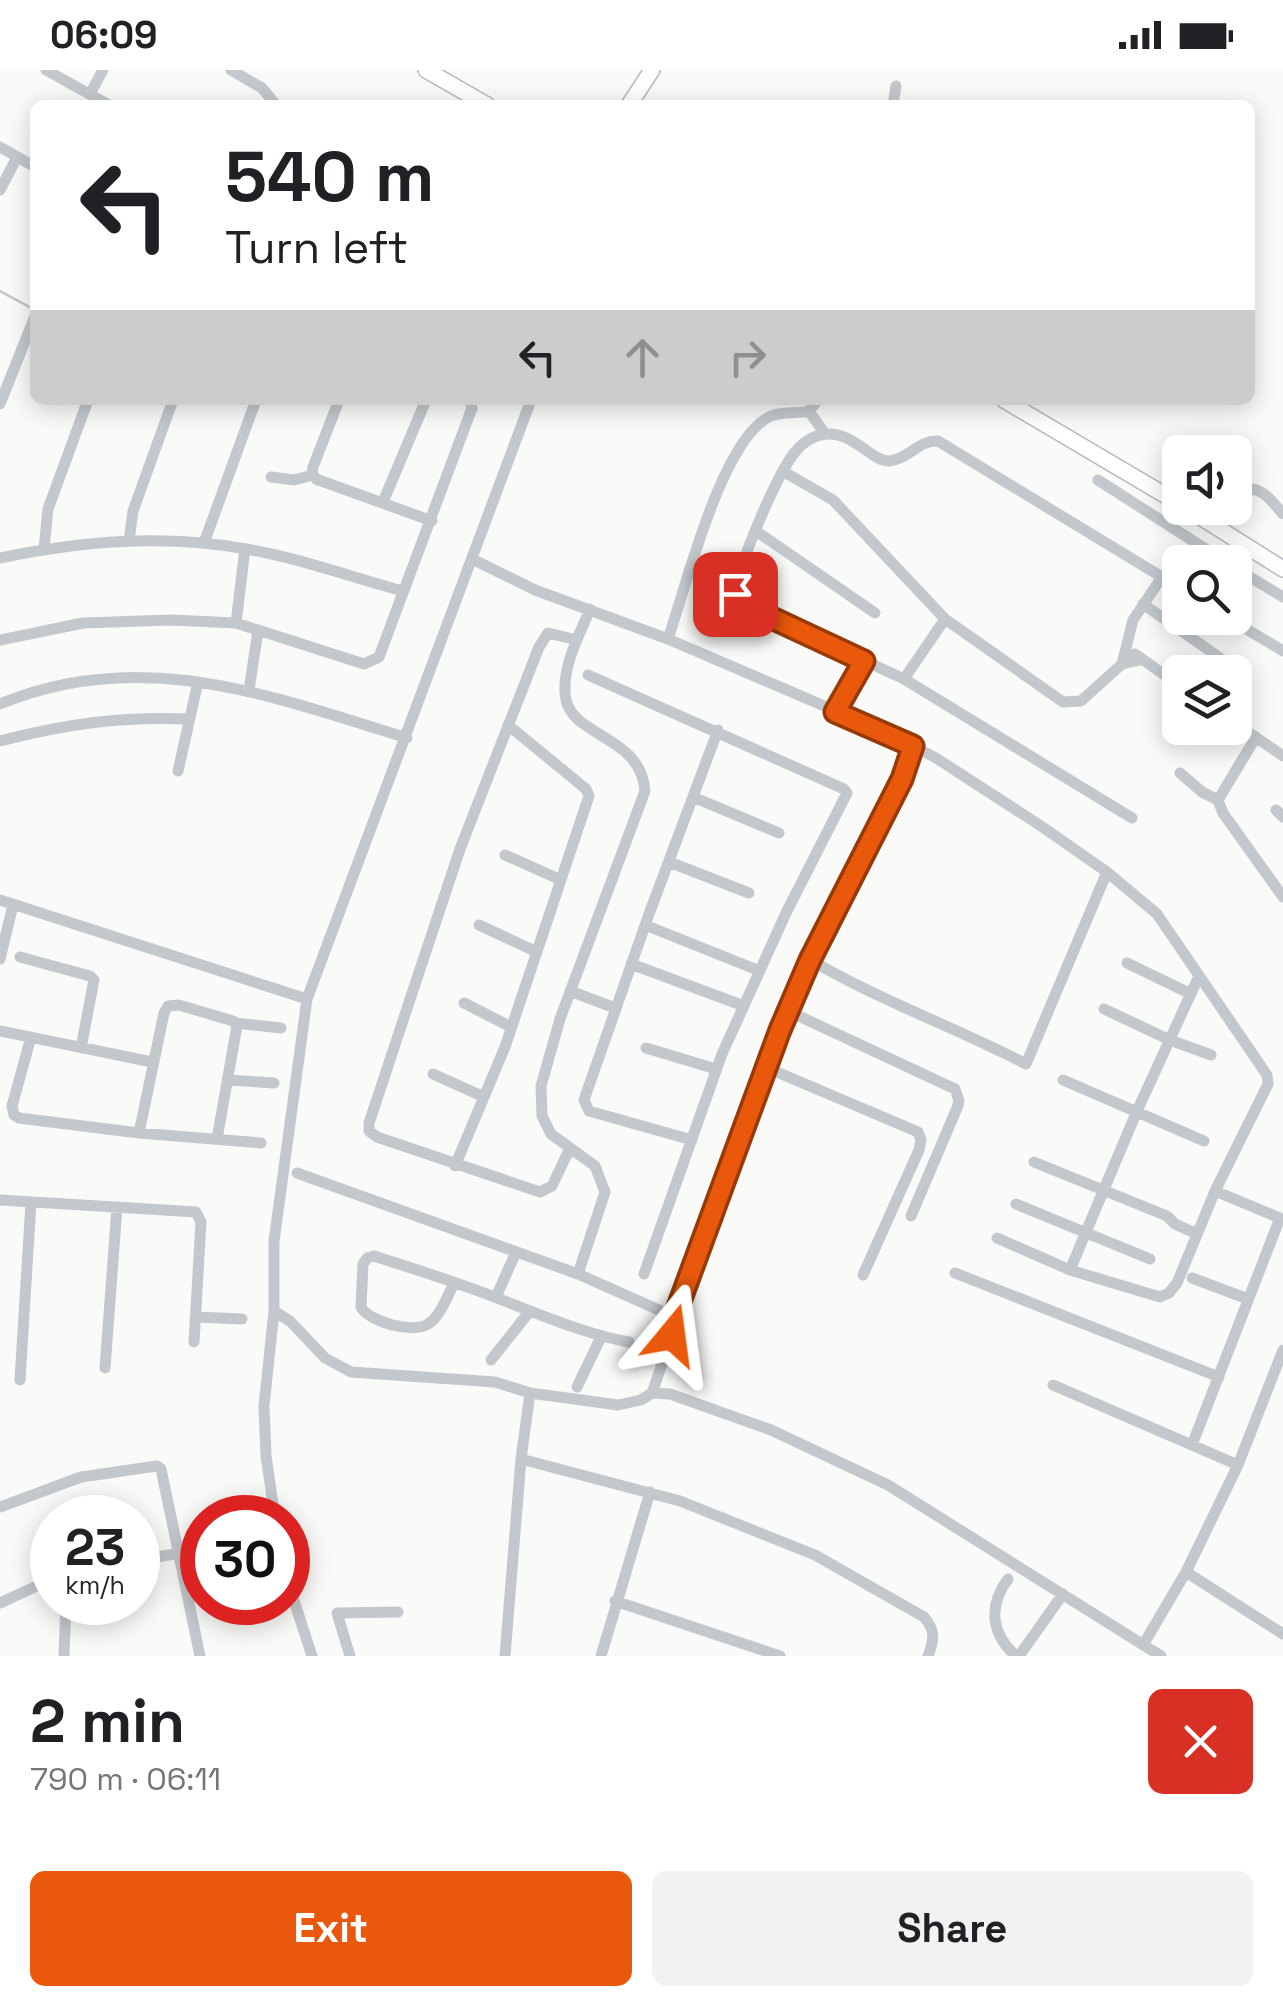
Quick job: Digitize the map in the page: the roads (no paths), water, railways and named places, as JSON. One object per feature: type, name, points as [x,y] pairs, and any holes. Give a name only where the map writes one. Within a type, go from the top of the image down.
[{"type":"main road","points":[[426,70],[448,76],[480,100]]},
{"type":"main road","points":[[632,100],[652,70]]},
{"type":"main road","points":[[1012,405],[1162,494]]},
{"type":"main road","points":[[1213,525],[1283,569]]},
{"type":"street","points":[[46,70],[101,100]]},
{"type":"street","points":[[90,94],[103,70]]},
{"type":"street","points":[[231,70],[262,88],[272,100]]},
{"type":"street","points":[[894,100],[896,86]]},
{"type":"street","points":[[0,147],[30,164]]},
{"type":"street","points":[[0,190],[18,157]]},
{"type":"street","points":[[0,404],[30,329]]},
{"type":"street","points":[[44,549],[48,509],[86,405]]},
{"type":"street","points":[[130,541],[133,511],[170,405]]},
{"type":"street","points":[[204,543],[254,405]]},
{"type":"street","points":[[337,405],[313,467],[316,479],[432,521]]},
{"type":"street","points":[[384,502],[424,405]]},
{"type":"street","points":[[0,640],[83,623],[236,623],[364,664],[374,662],[432,521],[471,405]]},
{"type":"street","points":[[272,1495],[263,1426],[274,1311],[274,1241],[306,999],[530,405]]},
{"type":"street","points":[[668,638],[725,471],[746,436],[774,414],[814,405],[826,434]]},
{"type":"street","points":[[1122,664],[1133,620],[1162,577],[938,441],[926,442],[886,461],[857,442],[826,434],[809,439],[794,453],[784,472],[736,582],[735,594],[742,604],[904,680],[1132,818]]},
{"type":"street","points":[[784,472],[833,500],[945,619],[1062,702],[1081,702],[1122,664],[1140,660]]},
{"type":"street","points":[[271,477],[294,480],[313,474]]},
{"type":"street","points":[[1098,480],[1199,545]]},
{"type":"street","points":[[1252,488],[1264,494],[1283,514]]},
{"type":"street","points":[[756,530],[875,613]]},
{"type":"street","points":[[0,558],[44,549],[130,541],[204,543],[245,548],[403,591]]},
{"type":"street","points":[[236,623],[245,548]]},
{"type":"street","points":[[472,560],[535,590],[668,638],[913,746],[1041,826],[1107,872],[1156,914],[1267,1075],[1268,1084],[1215,1191],[1177,1282],[1160,1297],[1070,1270],[997,1238]]},
{"type":"street","points":[[1252,578],[1283,597]]},
{"type":"street","points":[[1144,604],[1216,655]]},
{"type":"street","points":[[578,1274],[604,1192],[595,1166],[551,1134],[542,1116],[541,1086],[570,992],[645,791],[640,766],[574,715],[566,704],[565,686],[576,640],[590,609]]},
{"type":"street","points":[[904,680],[945,619]]},
{"type":"street","points":[[250,690],[258,631]]},
{"type":"street","points":[[1252,632],[1283,651]]},
{"type":"street","points":[[570,1148],[552,1186],[540,1192],[377,1137],[370,1131],[369,1123],[460,850],[539,646],[548,633],[576,640]]},
{"type":"street","points":[[1127,643],[1140,660],[1162,674]]},
{"type":"street","points":[[835,712],[864,661]]},
{"type":"street","points":[[588,675],[718,730],[847,793],[716,1070],[644,1274]]},
{"type":"street","points":[[0,704],[40,687],[89,678],[174,678],[250,690],[407,738]]},
{"type":"street","points":[[178,771],[198,682]]},
{"type":"street","points":[[0,740],[62,724],[133,717],[189,719]]},
{"type":"street","points":[[455,1166],[512,1027],[588,796],[586,790],[508,725]]},
{"type":"street","points":[[692,1140],[589,1112],[584,1100],[718,730]]},
{"type":"street","points":[[1252,734],[1283,756]]},
{"type":"street","points":[[1218,800],[1256,737]]},
{"type":"street","points":[[671,1326],[764,1067],[810,960],[902,779],[913,746]]},
{"type":"street","points":[[1180,772],[1202,792],[1218,800],[1222,813],[1283,897]]},
{"type":"street","points":[[693,797],[779,833]]},
{"type":"street","points":[[505,856],[561,880]]},
{"type":"street","points":[[668,862],[750,893]]},
{"type":"street","points":[[810,960],[848,982],[1026,1064],[1107,872]]},
{"type":"street","points":[[0,900],[306,999]]},
{"type":"street","points":[[0,959],[13,906]]},
{"type":"street","points":[[645,924],[760,971]]},
{"type":"street","points":[[480,925],[537,952]]},
{"type":"street","points":[[20,957],[94,980],[80,1048]]},
{"type":"street","points":[[1127,963],[1191,994]]},
{"type":"street","points":[[631,964],[744,1006]]},
{"type":"street","points":[[1070,1270],[1199,976]]},
{"type":"street","points":[[570,992],[615,1008]]},
{"type":"street","points":[[464,1003],[512,1027]]},
{"type":"street","points":[[139,1133],[152,1062],[168,1006],[178,1004],[235,1023],[281,1028]]},
{"type":"street","points":[[1104,1009],[1211,1055]]},
{"type":"street","points":[[788,1010],[955,1089],[958,1108],[911,1216]]},
{"type":"street","points":[[217,1138],[235,1023]]},
{"type":"street","points":[[0,1031],[152,1062]]},
{"type":"street","points":[[32,1037],[12,1106],[14,1115],[139,1133],[261,1143]]},
{"type":"street","points":[[646,1048],[716,1070]]},
{"type":"street","points":[[764,1067],[918,1132],[919,1150],[863,1275]]},
{"type":"street","points":[[433,1074],[484,1097]]},
{"type":"street","points":[[227,1080],[274,1083]]},
{"type":"street","points":[[1062,1080],[1204,1141]]},
{"type":"street","points":[[1034,1162],[1167,1216],[1197,1234]]},
{"type":"street","points":[[298,1172],[578,1274],[652,1306],[667,1316],[672,1335],[652,1393]]},
{"type":"street","points":[[1192,1445],[1280,1218],[1215,1191]]},
{"type":"street","points":[[0,1200],[200,1214],[194,1342]]},
{"type":"street","points":[[20,1380],[32,1202]]},
{"type":"street","points":[[1016,1204],[1150,1259]]},
{"type":"street","points":[[105,1368],[116,1207]]},
{"type":"street","points":[[496,1298],[516,1252]]},
{"type":"street","points":[[454,1283],[431,1323],[423,1327],[371,1318],[361,1307],[363,1264],[374,1256],[454,1283],[530,1310],[601,1337],[629,1342]]},
{"type":"street","points":[[955,1274],[1218,1377]]},
{"type":"street","points":[[1192,1278],[1248,1300]]},
{"type":"street","points":[[491,1360],[530,1310]]},
{"type":"street","points":[[274,1311],[290,1320],[326,1358],[351,1372],[495,1382],[530,1394],[618,1406],[652,1393],[694,1401],[771,1430],[854,1467],[942,1516],[1161,1656]]},
{"type":"street","points":[[196,1318],[242,1319]]},
{"type":"street","points":[[578,1387],[601,1337]]},
{"type":"street","points":[[1143,1646],[1186,1572],[1238,1465],[1283,1350]]},
{"type":"street","points":[[1053,1385],[1238,1465]]},
{"type":"street","points":[[505,1656],[530,1394]]},
{"type":"street","points":[[521,1459],[650,1492],[815,1555],[924,1617],[932,1627],[934,1639],[928,1656]]},
{"type":"street","points":[[0,1507],[81,1477],[156,1466],[161,1469],[180,1553],[160,1556]]},
{"type":"street","points":[[601,1656],[650,1492]]},
{"type":"street","points":[[1186,1572],[1283,1634]]},
{"type":"street","points":[[1008,1579],[995,1597],[995,1623],[1002,1645],[1017,1656],[1064,1594]]},
{"type":"street","points":[[0,1602],[30,1589]]},
{"type":"street","points":[[615,1600],[780,1656]]},
{"type":"street","points":[[350,1656],[336,1613],[398,1612]]},
{"type":"street","points":[[64,1656],[65,1625]]},
{"type":"street","points":[[194,1625],[200,1656]]},
{"type":"street","points":[[302,1625],[312,1656]]},
{"type":"waterway","points":[[0,291],[30,307]]}]
